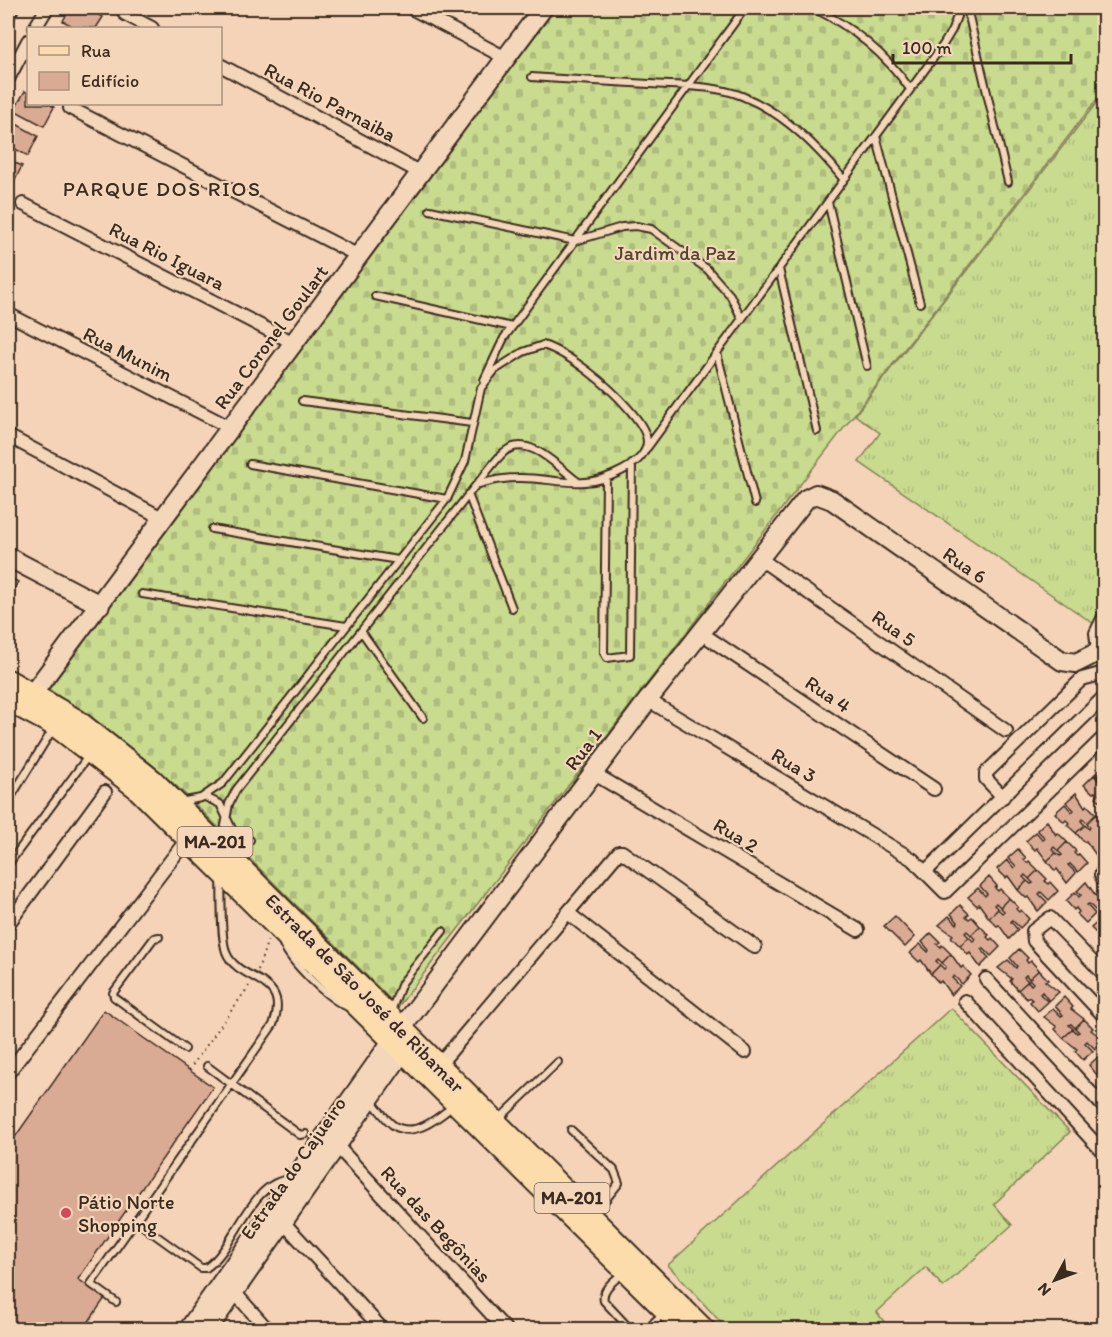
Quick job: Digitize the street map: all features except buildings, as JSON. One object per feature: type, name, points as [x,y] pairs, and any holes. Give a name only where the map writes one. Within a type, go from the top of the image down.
[{"type":"main road","name":"Rua Coronel Goulart","points":[[33,693],[543,8]]},
{"type":"main road","name":"Rua 6","points":[[806,499],[816,494],[832,500],[1062,661],[1076,663],[1101,650]]},
{"type":"main road","name":"Rua 1","points":[[396,1035],[648,700],[806,499]]},
{"type":"main road","points":[[8,557],[100,605]]},
{"type":"main road","name":"Estrada de São José de Ribamar","points":[[8,680],[33,693],[104,740],[176,803],[396,1035],[456,1104],[685,1329]]},
{"type":"main road","name":"Estrada de São José de Ribamar","points":[[8,700],[55,726],[135,787],[365,1013],[438,1066],[705,1329]]},
{"type":"main road","name":"Estrada do Cajueiro","points":[[207,1329],[283,1222],[301,1183],[337,1146],[369,1099],[396,1035]]},
{"type":"main road","name":"Estrada do Cajueiro","points":[[188,1329],[301,1183],[396,1035]]},
{"type":"street","points":[[8,16],[12,8]]},
{"type":"street","points":[[36,27],[47,8]]},
{"type":"street","points":[[411,8],[506,58]]},
{"type":"street","points":[[125,14],[150,27]]},
{"type":"street","points":[[8,79],[27,43]]},
{"type":"street","name":"Rua Rio Parnaiba","points":[[222,66],[421,173]]},
{"type":"street","points":[[70,108],[359,256]]},
{"type":"street","name":"Rua Rio Iguara","points":[[22,204],[294,343]]},
{"type":"street","name":"Rua Munim","points":[[8,314],[231,428]]},
{"type":"street","points":[[8,436],[164,519]]},
{"type":"street","name":"Rua 5","points":[[759,558],[1006,731]]},
{"type":"street","points":[[1101,650],[1096,633],[1104,617]]},
{"type":"street","name":"Rua 4","points":[[701,633],[934,789]]},
{"type":"street","points":[[1003,797],[986,779],[986,773],[1082,679],[1104,673]]},
{"type":"street","points":[[922,869],[1003,797],[1104,697]]},
{"type":"street","name":"Rua 3","points":[[648,700],[922,869],[942,890],[948,891],[1104,737]]},
{"type":"street","name":"Rua 2","points":[[593,773],[858,930]]},
{"type":"street","points":[[8,924],[105,792]]},
{"type":"street","points":[[8,1073],[188,838]]},
{"type":"street","points":[[438,1066],[568,913],[612,857],[622,852],[756,947]]},
{"type":"street","points":[[1104,869],[1101,875],[1104,881]]},
{"type":"street","points":[[568,913],[745,1052]]},
{"type":"street","points":[[1104,974],[1050,918],[1033,931],[1034,941],[1104,1016]]},
{"type":"street","points":[[986,979],[1104,1107]]},
{"type":"street","points":[[965,1001],[1104,1154]]},
{"type":"street","name":"Rua das Begônias","points":[[337,1146],[506,1329]]},
{"type":"street","points":[[283,1222],[383,1329]]},
{"type":"street","points":[[234,1292],[268,1329]]},
{"type":"lane","points":[[201,798],[223,783],[447,499],[463,469],[481,388],[492,359],[512,327],[745,8]]},
{"type":"lane","points":[[813,8],[857,34],[884,57],[910,89]]},
{"type":"lane","points":[[476,485],[519,477],[578,482],[606,479],[633,464],[910,89],[952,30],[960,8]]},
{"type":"lane","points":[[967,8],[1008,182]]},
{"type":"lane","points":[[532,77],[688,86],[731,93],[756,103],[813,146],[844,180]]},
{"type":"lane","points":[[876,136],[920,303]]},
{"type":"lane","points":[[828,202],[867,366]]},
{"type":"lane","points":[[430,210],[575,241],[622,227],[636,226],[651,229],[707,269],[730,295],[742,319]]},
{"type":"lane","points":[[779,269],[817,431]]},
{"type":"lane","points":[[375,296],[512,327]]},
{"type":"lane","points":[[481,388],[495,370],[523,352],[543,345],[554,348],[614,393],[626,406],[647,440],[641,455]]},
{"type":"lane","points":[[717,353],[755,503]]},
{"type":"lane","points":[[302,401],[472,423]]},
{"type":"lane","points":[[221,849],[226,817],[236,790],[468,494],[504,453],[524,446],[539,452],[578,482]]},
{"type":"lane","points":[[250,464],[447,499]]},
{"type":"lane","points":[[606,479],[604,653],[607,658],[630,655],[633,464]]},
{"type":"lane","points":[[468,494],[512,608]]},
{"type":"lane","points":[[212,529],[398,560]]},
{"type":"lane","points":[[142,594],[346,626]]},
{"type":"lane","points":[[361,631],[423,718]]},
{"type":"lane","points":[[8,802],[42,742],[55,726]]},
{"type":"lane","points":[[10,862],[91,752]]},
{"type":"lane","points":[[176,803],[201,798],[215,800],[234,833],[250,840]]},
{"type":"lane","points":[[116,1302],[90,1286],[273,1025],[278,1012],[275,994],[233,961],[225,950],[220,869]]},
{"type":"lane","points":[[396,1035],[402,983],[443,931]]},
{"type":"lane","points":[[159,937],[154,938],[113,993],[114,997],[185,1049]]},
{"type":"lane","points":[[496,1123],[558,1062]]},
{"type":"lane","points":[[207,1066],[300,1135],[306,1134]]},
{"type":"lane","points":[[369,1099],[393,1125],[401,1128],[422,1127],[456,1104]]},
{"type":"lane","points":[[571,1130],[614,1170],[618,1177],[619,1183],[615,1190],[591,1217]]},
{"type":"lane","points":[[136,1221],[201,1268],[206,1268],[265,1189],[281,1180],[301,1183]]},
{"type":"lane","points":[[625,1270],[604,1291],[603,1296],[604,1301],[631,1329]]},
{"type":"lane","points":[[645,1329],[666,1311]]},
{"type":"path","points":[[189,1070],[255,978],[274,922]]},
{"type":"green space","name":"Jardim da Paz","points":[[556,8],[1104,8],[1104,90],[398,1007],[183,792],[150,763],[49,689]]},
{"type":"green space","points":[[1104,93],[1104,607],[1094,624],[859,462],[880,433],[855,415]]},
{"type":"green space","points":[[951,1008],[1070,1132],[994,1204],[1012,1225],[943,1287],[926,1267],[877,1312],[889,1329],[727,1329],[668,1265]]},
{"type":"place","name":"Pátio Norte Shopping","points":[[66,1213]]},
{"type":"district","name":"PARQUE DOS RIOS","points":[[162,189]]}]
